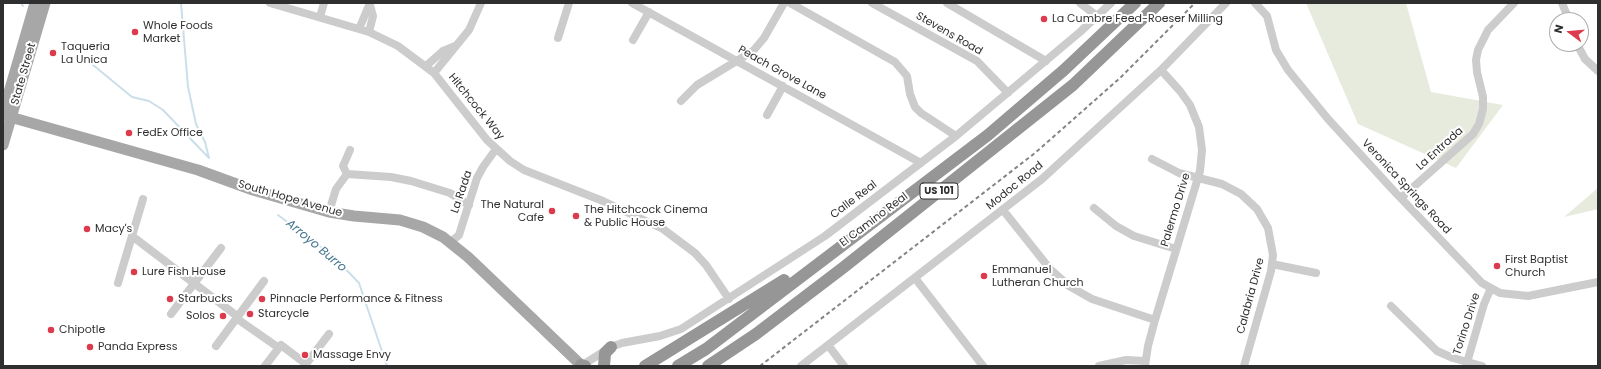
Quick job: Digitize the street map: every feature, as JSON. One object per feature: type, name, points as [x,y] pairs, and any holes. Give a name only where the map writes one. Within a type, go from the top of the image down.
[{"type":"highway","name":"El Camino Real","points":[[678,366],[706,349],[988,134],[1027,103],[1075,61],[1135,3]]},
{"type":"highway","name":"El Camino Real","points":[[708,366],[756,334],[826,281],[1067,90],[1158,3]]},
{"type":"highway","points":[[645,366],[784,280],[811,268]]},
{"type":"highway","points":[[604,366],[605,353],[611,346]]},
{"type":"main road","name":"State Street","points":[[3,145],[6,115],[35,3]]},
{"type":"main road","name":"State Street","points":[[6,115],[45,3]]},
{"type":"main road","name":"South Hope Avenue","points":[[6,115],[198,170],[253,190],[329,212],[400,220],[423,227],[450,242],[468,257],[582,366]]},
{"type":"street","name":"Hitchcock Way","points":[[270,3],[369,32],[398,46],[434,73],[487,140],[496,149],[524,170],[603,201],[669,232],[684,243],[706,265],[729,299]]},
{"type":"street","points":[[320,17],[324,3]]},
{"type":"street","points":[[434,73],[474,23],[481,3]]},
{"type":"street","points":[[558,38],[569,3]]},
{"type":"street","name":"Peach Grove Lane","points":[[632,3],[739,61],[920,163]]},
{"type":"street","points":[[682,101],[697,85],[739,61],[760,43],[784,3]]},
{"type":"street","points":[[790,3],[895,62],[907,76],[910,94],[916,107],[921,113],[956,136]]},
{"type":"street","name":"Stevens Road","points":[[872,3],[977,61],[1008,93]]},
{"type":"street","points":[[947,3],[1046,62]]},
{"type":"street","points":[[1080,3],[1097,16]]},
{"type":"street","name":"Calle Real","points":[[582,366],[611,346],[674,332],[729,299],[825,236],[956,136],[1046,62],[1111,3]]},
{"type":"street","name":"Modoc Road","points":[[801,366],[1003,210],[1070,155],[1161,70],[1226,3]]},
{"type":"street","name":"Veronica Springs Road","points":[[1255,3],[1267,16],[1276,50],[1288,70],[1328,118],[1477,278],[1491,288],[1507,295],[1528,296],[1598,282]]},
{"type":"street","name":"La Entrada","points":[[1401,198],[1473,134],[1479,124],[1483,109],[1483,97],[1476,72],[1478,50],[1488,30],[1514,3]]},
{"type":"street","points":[[359,30],[370,4]]},
{"type":"street","points":[[369,32],[373,16],[370,4]]},
{"type":"street","points":[[633,40],[649,12]]},
{"type":"street","points":[[426,66],[443,51],[456,46]]},
{"type":"street","points":[[1582,52],[1585,58],[1598,71]]},
{"type":"street","name":"Palermo Drive","points":[[1145,364],[1155,320],[1200,171],[1202,150],[1196,118],[1180,91],[1161,70]]},
{"type":"street","points":[[767,115],[784,86]]},
{"type":"street","name":"La Rada","points":[[450,242],[459,235],[477,178],[496,149]]},
{"type":"street","points":[[347,174],[343,166],[350,150]]},
{"type":"street","name":"Calabria Drive","points":[[1152,159],[1170,170],[1230,187],[1249,200],[1263,219],[1270,236],[1272,264],[1244,366]]},
{"type":"street","points":[[329,212],[336,189],[347,174]]},
{"type":"street","points":[[347,174],[411,180],[450,193],[469,206]]},
{"type":"street","points":[[118,283],[143,199]]},
{"type":"street","points":[[1094,208],[1116,226],[1134,236],[1176,249]]},
{"type":"street","points":[[1003,210],[1050,269],[1069,286],[1092,299],[1155,320]]},
{"type":"street","points":[[132,236],[279,348]]},
{"type":"street","points":[[171,314],[221,248]]},
{"type":"street","points":[[1272,264],[1316,273]]},
{"type":"street","points":[[915,278],[983,366]]},
{"type":"street","points":[[216,346],[264,281]]},
{"type":"street","name":"Torino Drive","points":[[1466,364],[1484,304],[1491,288]]},
{"type":"street","points":[[1390,306],[1431,347],[1466,364],[1482,366]]},
{"type":"street","points":[[265,366],[281,345],[306,364],[329,334]]},
{"type":"street","points":[[828,345],[844,366]]},
{"type":"street","points":[[1099,366],[1126,360],[1145,364]]},
{"type":"shaded area","points":[[1306,3],[1406,3],[1431,92],[1503,105],[1456,168],[1358,124]]},
{"type":"shaded area","points":[[1598,188],[1598,209],[1564,217]]},
{"type":"waterway","points":[[181,3],[188,87],[196,124],[205,142],[209,158]]},
{"type":"waterway","name":"Arroyo Burro","points":[[87,60],[132,97],[149,101],[163,110],[209,158]]},
{"type":"waterway","name":"Arroyo Burro","points":[[278,215],[334,257],[359,283],[387,366]]},
{"type":"railway","points":[[760,366],[1035,153],[1120,78],[1195,3]]},
{"type":"place","name":"La Cumbre Feed-Roeser Milling","points":[[1044,19]]},
{"type":"place","name":"Whole Foods Market","points":[[135,32]]},
{"type":"place","name":"Taqueria La Unica","points":[[53,53]]},
{"type":"place","name":"FedEx Office","points":[[129,133]]},
{"type":"place","name":"The Natural Cafe","points":[[552,211]]},
{"type":"place","name":"The Hitchcock Cinema & Public House","points":[[576,216]]},
{"type":"place","name":"Macy's","points":[[87,229]]},
{"type":"place","name":"First Baptist Church","points":[[1497,266]]},
{"type":"place","name":"Lure Fish House","points":[[134,272]]},
{"type":"place","name":"Emmanuel Lutheran Church","points":[[984,276]]},
{"type":"place","name":"Starbucks","points":[[170,299]]},
{"type":"place","name":"Pinnacle Performance & Fitness","points":[[262,299]]},
{"type":"place","name":"Starcycle","points":[[250,314]]},
{"type":"place","name":"Solos","points":[[223,316]]},
{"type":"place","name":"Chipotle","points":[[51,330]]},
{"type":"place","name":"Panda Express","points":[[90,347]]},
{"type":"place","name":"Massage Envy","points":[[305,355]]}]
